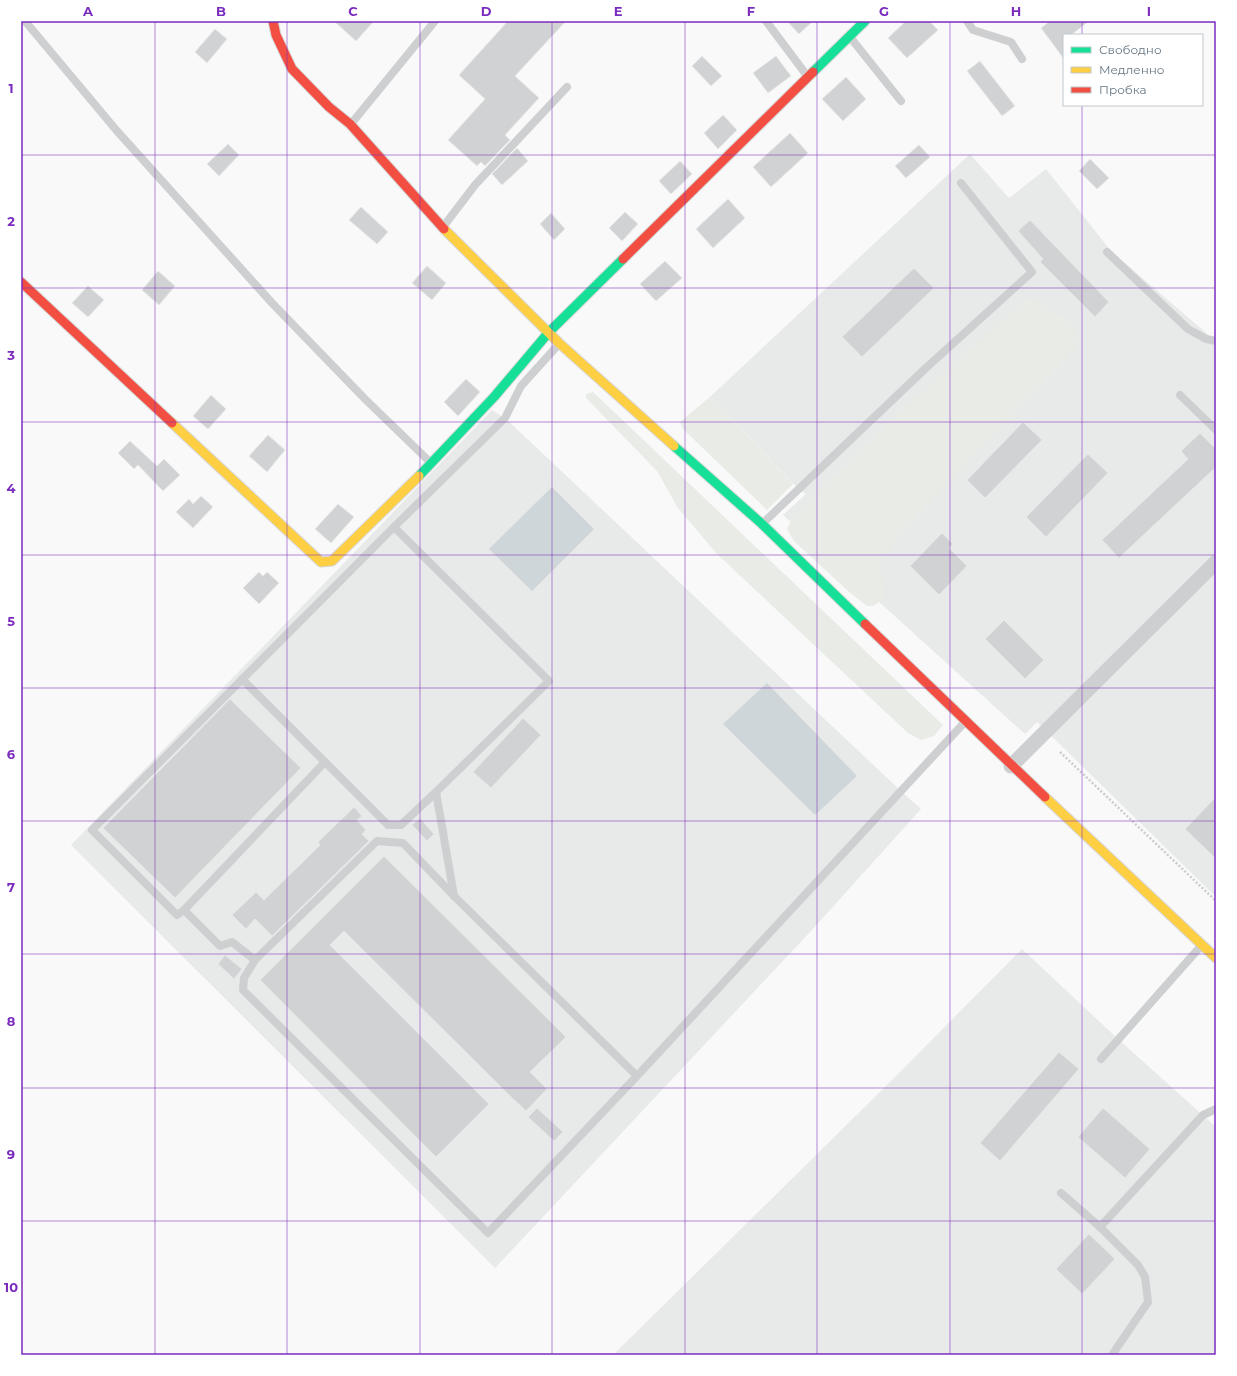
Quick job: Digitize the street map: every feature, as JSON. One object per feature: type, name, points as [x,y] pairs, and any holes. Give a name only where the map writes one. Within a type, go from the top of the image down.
[{"type":"street","points":[[273,21],[276,35],[292,69],[329,107],[350,124],[442,227],[559,343],[762,524],[1011,766],[1216,958]]},
{"type":"street","points":[[21,282],[321,562],[332,561],[432,464],[494,397],[549,332],[865,21]]},
{"type":"street","points":[[1011,766],[1216,562]]},
{"type":"lane","points":[[25,21],[112,125],[272,303],[365,399],[432,464]]},
{"type":"lane","points":[[350,124],[435,21]]},
{"type":"lane","points":[[766,21],[808,78]]},
{"type":"lane","points":[[967,21],[973,30],[1011,42],[1022,59]]},
{"type":"lane","points":[[850,37],[901,101]]},
{"type":"lane","points":[[442,227],[475,185],[567,87]]},
{"type":"lane","points":[[762,524],[927,367],[1032,272],[961,184]]},
{"type":"lane","points":[[1107,252],[1188,329],[1206,339],[1216,341]]},
{"type":"lane","points":[[325,762],[184,910],[177,915],[92,830],[394,527],[505,418],[522,386],[559,343]]},
{"type":"lane","points":[[1180,395],[1216,430]]},
{"type":"lane","points":[[242,679],[388,825],[401,825],[550,681],[394,527]]},
{"type":"lane","points":[[637,1076],[455,897],[403,843],[377,841],[255,960],[244,978],[243,990],[488,1233],[637,1076],[965,722]]},
{"type":"lane","points":[[436,792],[455,897]]},
{"type":"lane","points":[[184,910],[220,946],[232,942],[255,960]]},
{"type":"lane","points":[[1101,1059],[1202,945]]},
{"type":"lane","points":[[1100,1227],[1203,1115],[1216,1109]]},
{"type":"lane","points":[[1061,1193],[1100,1227],[1138,1265],[1145,1277],[1148,1302],[1112,1355]]},
{"type":"path","points":[[1060,752],[1216,901]]},
{"type":"shaded area","points":[[970,154],[1009,198],[1046,169],[1111,251],[1212,338],[1216,337],[1216,897],[1037,722],[1025,734],[783,515],[806,494],[798,489],[711,396]]},
{"type":"shaded area","points":[[1032,298],[1068,320],[1080,337],[1074,350],[903,531],[880,564],[885,598],[873,606],[867,606],[848,591],[794,541],[787,529],[793,517],[897,414],[1026,299]]},
{"type":"shaded area","points":[[593,392],[943,725],[934,736],[921,740],[908,733],[717,554],[678,508],[657,471],[586,398],[586,394]]},
{"type":"shaded area","points":[[711,396],[793,484],[767,510],[683,429],[680,422]]},
{"type":"shaded area","points":[[492,410],[505,418],[921,809],[811,931],[495,1268],[71,845]]},
{"type":"shaded area","points":[[552,487],[594,529],[532,591],[489,549]]},
{"type":"shaded area","points":[[767,683],[857,776],[815,815],[723,724]]},
{"type":"shaded area","points":[[1022,949],[1118,1039],[1216,1127],[1216,1355],[613,1355],[890,1082]]},
{"type":"building","points":[[334,21],[374,21],[356,41]]},
{"type":"building","points":[[508,21],[566,21],[515,76],[539,98],[505,135],[510,140],[485,166],[481,162],[477,166],[448,140],[485,99],[459,75]]},
{"type":"building","points":[[787,21],[813,21],[799,34]]},
{"type":"building","points":[[906,21],[929,21],[938,30],[907,58],[888,38]]},
{"type":"building","points":[[1050,21],[1089,21],[1072,34],[1063,34],[1063,58],[1041,28]]},
{"type":"building","points":[[215,29],[227,39],[207,63],[195,52]]},
{"type":"building","points":[[702,56],[722,76],[711,86],[692,66]]},
{"type":"building","points":[[776,56],[791,76],[768,93],[753,73]]},
{"type":"building","points":[[980,61],[1015,106],[1002,116],[967,71]]},
{"type":"building","points":[[846,77],[866,99],[843,121],[822,99]]},
{"type":"building","points":[[723,115],[737,130],[718,149],[704,133]]},
{"type":"building","points":[[790,133],[808,153],[771,187],[753,167]]},
{"type":"building","points":[[228,144],[239,155],[219,176],[207,164]]},
{"type":"building","points":[[919,145],[930,157],[906,178],[895,166]]},
{"type":"building","points":[[517,148],[528,161],[502,185],[492,174]]},
{"type":"building","points":[[1090,159],[1109,178],[1097,189],[1079,171]]},
{"type":"building","points":[[680,161],[692,174],[671,194],[659,181]]},
{"type":"building","points":[[728,199],[745,218],[713,248],[696,229]]},
{"type":"building","points":[[361,207],[388,232],[377,244],[349,220]]},
{"type":"building","points":[[625,212],[638,224],[622,241],[609,228]]},
{"type":"building","points":[[551,213],[565,229],[554,240],[540,224]]},
{"type":"building","points":[[1030,220],[1109,302],[1095,317],[1040,262],[1043,259],[1018,231]]},
{"type":"building","points":[[665,261],[682,278],[656,301],[640,284]]},
{"type":"building","points":[[427,266],[446,283],[432,300],[412,283]]},
{"type":"building","points":[[914,268],[934,288],[862,357],[842,337]]},
{"type":"building","points":[[158,271],[175,286],[159,305],[142,290]]},
{"type":"building","points":[[88,286],[104,300],[88,317],[72,303]]},
{"type":"building","points":[[466,379],[480,392],[458,416],[444,402]]},
{"type":"building","points":[[211,395],[226,409],[208,429],[193,416]]},
{"type":"building","points":[[1023,422],[1042,440],[985,498],[967,480]]},
{"type":"building","points":[[1200,433],[1216,449],[1216,467],[1119,558],[1102,540],[1188,459],[1181,451]]},
{"type":"building","points":[[268,435],[285,450],[267,472],[249,456]]},
{"type":"building","points":[[130,441],[157,466],[164,459],[180,475],[163,491],[138,465],[134,469],[118,453]]},
{"type":"building","points":[[1088,454],[1108,473],[1046,537],[1026,517]]},
{"type":"building","points":[[201,496],[213,507],[193,528],[176,512],[189,499],[193,504]]},
{"type":"building","points":[[338,504],[354,517],[331,543],[315,529]]},
{"type":"building","points":[[942,533],[953,544],[949,548],[967,566],[939,595],[910,566]]},
{"type":"building","points":[[259,572],[263,576],[267,572],[279,583],[259,604],[243,588]]},
{"type":"building","points":[[1004,620],[1044,660],[1025,679],[985,639]]},
{"type":"building","points":[[230,699],[301,768],[175,898],[103,828]]},
{"type":"building","points":[[523,718],[541,735],[491,788],[473,772]]},
{"type":"building","points":[[1216,797],[1216,859],[1185,829]]},
{"type":"building","points":[[354,807],[362,816],[357,820],[366,830],[362,834],[369,841],[272,936],[255,919],[246,929],[232,915],[256,892],[264,900],[320,845],[318,842]]},
{"type":"building","points":[[420,818],[434,834],[427,841],[412,825]]},
{"type":"building","points":[[384,856],[566,1037],[530,1072],[547,1089],[526,1111],[344,931],[330,945],[489,1104],[436,1157],[260,980]]},
{"type":"building","points":[[225,955],[242,969],[234,979],[218,964]]},
{"type":"building","points":[[1059,1052],[1079,1069],[1000,1161],[980,1143]]},
{"type":"building","points":[[537,1108],[563,1132],[554,1141],[528,1117]]},
{"type":"building","points":[[1103,1108],[1150,1149],[1125,1178],[1078,1137]]},
{"type":"building","points":[[1089,1234],[1115,1259],[1082,1294],[1056,1269]]},
{"type":"traffic: fast","points":[[813,72],[865,21]]},
{"type":"traffic: fast","points":[[419,476],[494,397],[549,332],[623,259]]},
{"type":"traffic: fast","points":[[674,446],[762,524],[865,624]]},
{"type":"traffic: slow","points":[[444,229],[559,343],[674,446]]},
{"type":"traffic: slow","points":[[172,423],[321,562],[332,561],[419,476]]},
{"type":"traffic: slow","points":[[1045,797],[1216,958]]},
{"type":"traffic: jam","points":[[273,21],[276,35],[292,69],[329,107],[350,124],[444,229]]},
{"type":"traffic: jam","points":[[623,259],[813,72]]},
{"type":"traffic: jam","points":[[21,282],[172,423]]},
{"type":"traffic: jam","points":[[865,624],[1045,797]]}]
